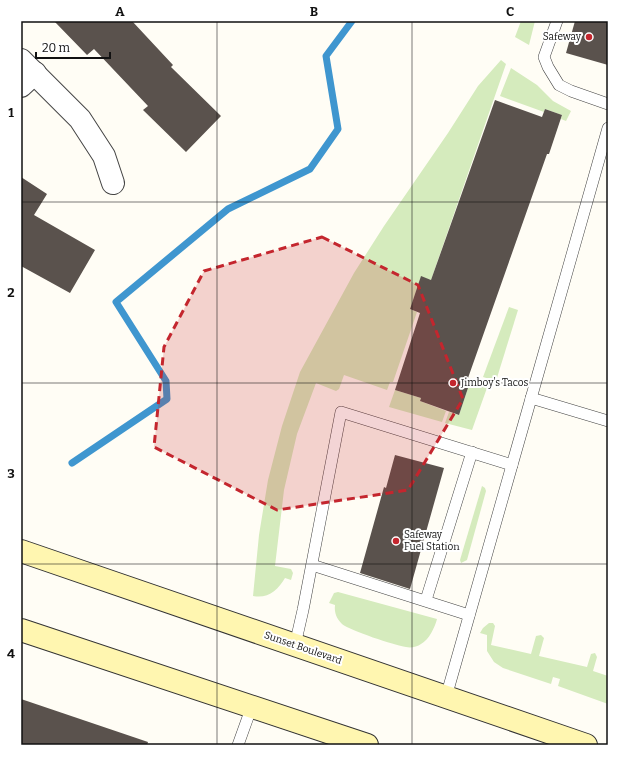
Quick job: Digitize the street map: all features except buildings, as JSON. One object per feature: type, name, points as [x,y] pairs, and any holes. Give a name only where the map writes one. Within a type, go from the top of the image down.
[{"type":"main road","name":"Sunset Boulevard","points":[[21,552],[586,745]]},
{"type":"main road","points":[[21,630],[367,745]]},
{"type":"street","points":[[26,73],[80,119],[104,156],[113,184]]},
{"type":"lane","points":[[557,21],[544,57],[548,68],[559,85],[571,92],[608,104]]},
{"type":"lane","points":[[446,697],[608,128]]},
{"type":"lane","points":[[531,398],[608,421]]},
{"type":"lane","points":[[295,645],[341,412],[512,465]]},
{"type":"lane","points":[[426,600],[472,452]]},
{"type":"lane","points":[[312,565],[470,615]]},
{"type":"lane","points":[[238,745],[252,706]]},
{"type":"highlighted area","points":[[322,237],[418,285],[463,399],[408,490],[277,510],[154,447],[164,347],[204,271]]},
{"type":"green space","points":[[521,21],[535,21],[529,45],[515,37]]},
{"type":"green space","points":[[501,60],[506,64],[431,280],[421,277],[410,309],[417,312],[393,382],[390,382],[387,390],[344,375],[339,389],[336,391],[316,383],[297,434],[284,490],[275,566],[291,569],[293,573],[291,580],[285,578],[276,590],[268,595],[258,597],[253,596],[259,535],[268,480],[282,426],[300,372],[354,273],[384,226],[448,133],[478,86]]},
{"type":"green space","points":[[511,68],[537,85],[553,101],[571,111],[566,121],[561,119],[562,115],[545,109],[544,112],[500,96]]},
{"type":"green space","points":[[509,307],[518,310],[496,381],[483,377]]},
{"type":"green space","points":[[471,379],[488,385],[472,430],[445,423],[449,412],[459,415]]},
{"type":"green space","points":[[395,390],[421,398],[420,401],[446,411],[442,422],[389,407]]},
{"type":"green space","points":[[482,486],[486,491],[467,560],[461,563],[460,560]]},
{"type":"green space","points":[[338,592],[437,619],[435,626],[427,640],[414,647],[400,646],[363,634],[342,624],[336,616],[335,605],[329,603],[334,593]]},
{"type":"green space","points":[[489,623],[493,623],[495,626],[491,645],[531,654],[536,636],[541,635],[544,638],[539,656],[587,667],[591,654],[595,653],[597,657],[593,671],[608,676],[608,704],[558,686],[560,679],[553,677],[551,684],[503,668],[494,662],[487,651],[487,635],[480,633]]},
{"type":"waterway","points":[[72,463],[167,399],[166,381],[116,302],[228,209],[310,169],[338,129],[326,56],[352,21]]},
{"type":"place","name":"Safeway","points":[[589,37]]},
{"type":"place","name":"Jimboy's Tacos","points":[[453,383]]},
{"type":"place","name":"Safeway Fuel Station","points":[[396,541]]}]
